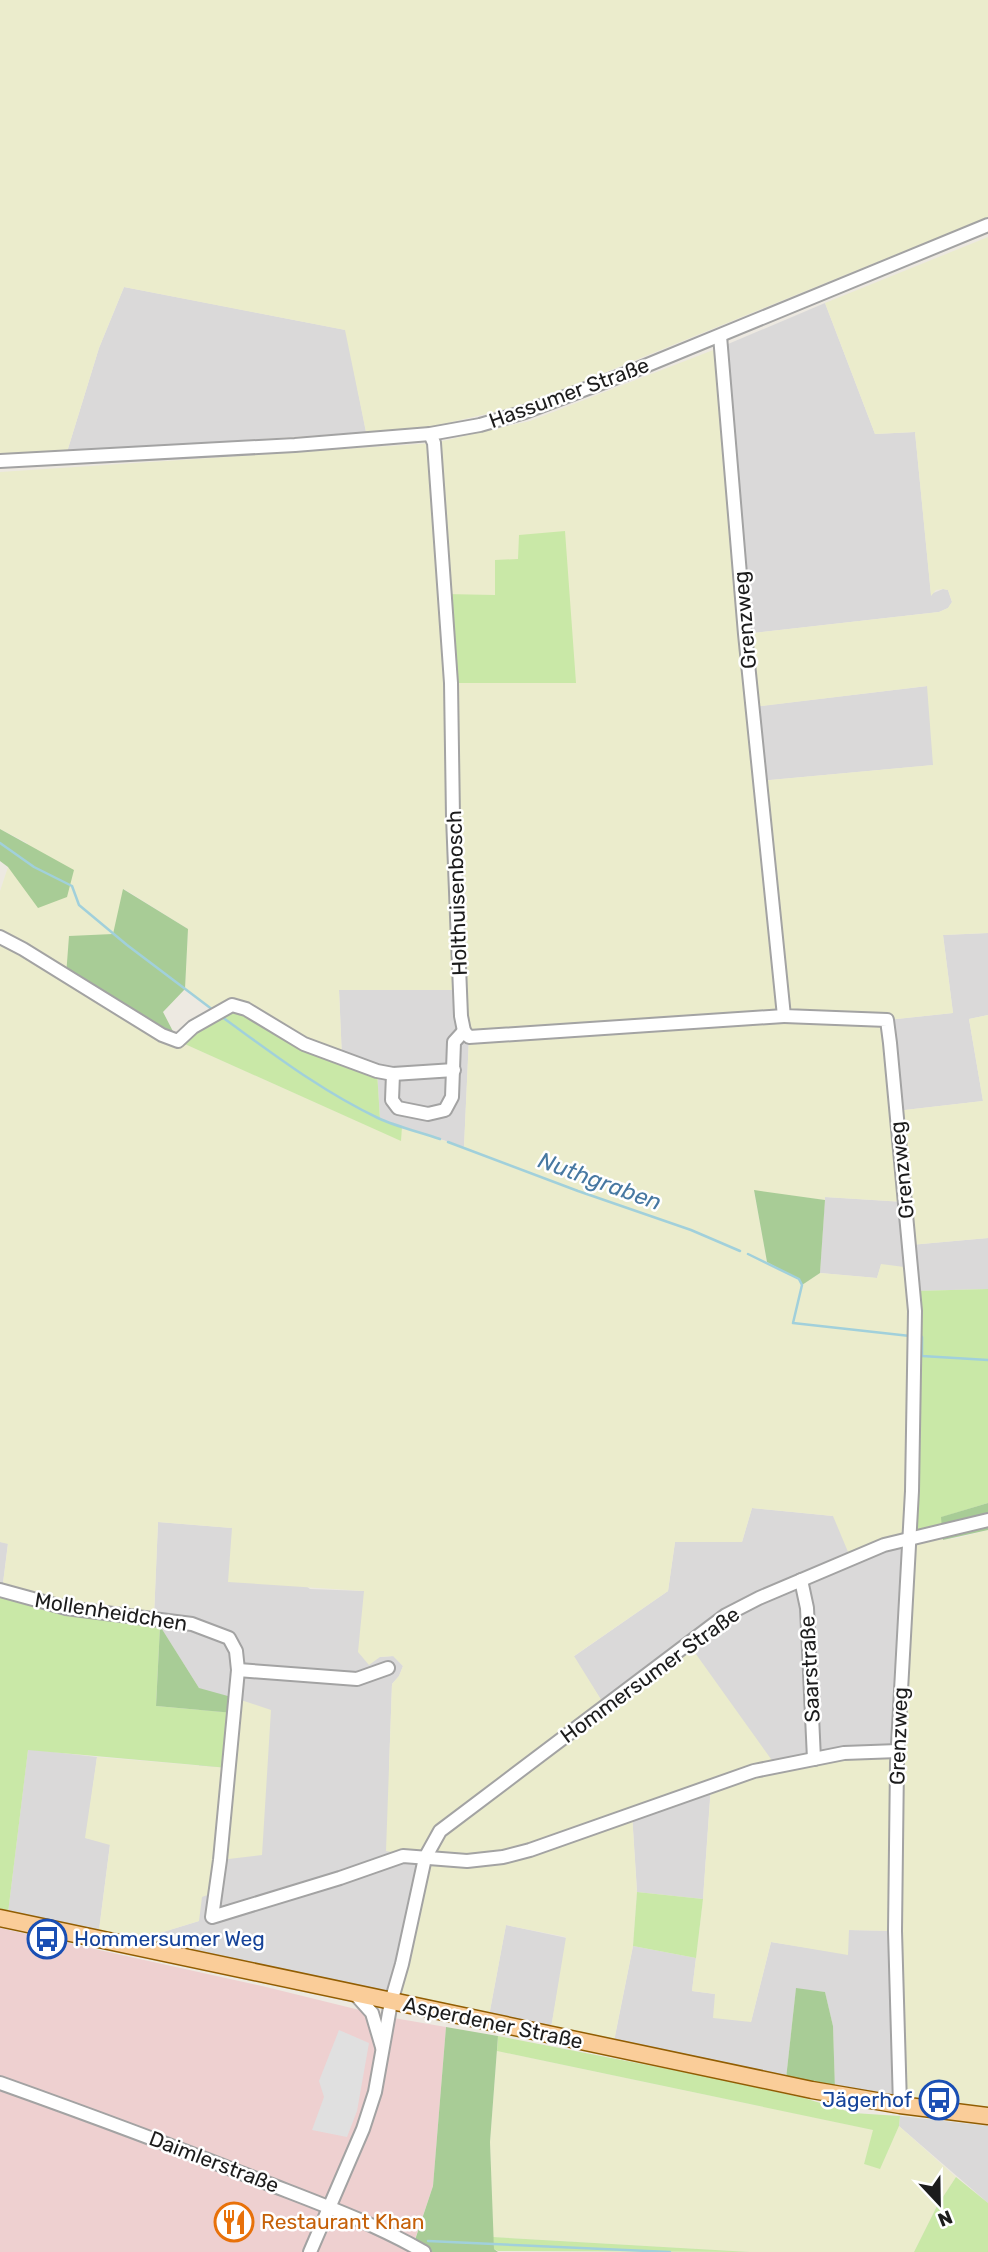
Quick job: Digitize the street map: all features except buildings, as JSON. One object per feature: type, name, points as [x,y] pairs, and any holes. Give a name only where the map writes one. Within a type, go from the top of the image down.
[{"type":"main road","name":"Asperdener Straße","points":[[0,1918],[812,2090],[988,2116]]},
{"type":"street","name":"Hassumer Straße","points":[[0,461],[295,445],[430,434],[480,425],[525,412],[720,336],[988,225]]},
{"type":"street","name":"Grenzweg","points":[[720,336],[745,634],[784,1016],[887,1020],[915,1311],[912,1491],[898,1751],[895,1931],[900,2105]]},
{"type":"street","name":"Holthuisenbosch","points":[[430,434],[434,443],[451,683],[453,817],[461,1016],[464,1031]]},
{"type":"street","points":[[0,937],[165,1037],[178,1041],[193,1027],[232,1005],[246,1009],[304,1044],[377,1071],[393,1074],[454,1070]]},
{"type":"street","points":[[393,1074],[391,1094],[395,1105],[405,1111],[435,1114],[445,1110],[452,1097],[454,1042],[464,1031],[469,1037],[784,1016]]},
{"type":"street","name":"Hommersumer Straße","points":[[310,2252],[363,2129],[375,2092],[391,2002],[425,1858],[440,1831],[726,1615],[884,1545],[988,1520]]},
{"type":"street","name":"Saarstraße","points":[[801,1580],[807,1608],[814,1759]]},
{"type":"street","name":"Mollenheidchen","points":[[0,1590],[66,1608],[192,1624],[229,1638],[236,1651],[238,1670],[212,1917],[402,1856],[425,1858]]},
{"type":"street","points":[[238,1670],[356,1679],[388,1668]]},
{"type":"street","points":[[425,1858],[467,1861],[503,1857],[530,1850],[754,1771],[844,1754],[898,1751]]},
{"type":"street","points":[[355,1994],[372,2013],[383,2051]]},
{"type":"street","name":"Daimlerstraße","points":[[0,2083],[131,2130],[373,2225],[424,2252]]},
{"type":"shaded area","points":[[124,287],[346,330],[366,432],[67,452],[99,348]]},
{"type":"shaded area","points":[[825,303],[875,434],[915,432],[931,594],[943,589],[948,590],[952,602],[948,608],[939,612],[745,634],[721,347]]},
{"type":"shaded area","points":[[928,686],[934,765],[760,781],[752,707]]},
{"type":"shaded area","points":[[988,933],[988,1015],[969,1019],[983,1101],[896,1111],[887,1020],[953,1013],[943,935]]},
{"type":"shaded area","points":[[339,990],[460,990],[469,1037],[464,1147],[380,1119],[377,1071],[342,1058]]},
{"type":"shaded area","points":[[825,1197],[905,1202],[910,1245],[988,1238],[988,1289],[914,1291],[881,1265],[877,1278],[820,1273]]},
{"type":"shaded area","points":[[752,1508],[833,1516],[907,1538],[898,1751],[776,1766],[605,1706],[573,1657],[668,1591],[675,1542],[742,1542]]},
{"type":"shaded area","points":[[158,1522],[232,1528],[310,1589],[364,1591],[380,1657],[394,1656],[403,1666],[392,1684],[389,1768],[425,1858],[393,1993],[137,1940],[199,1921],[199,1688],[154,1617]]},
{"type":"shaded area","points":[[0,1542],[8,1543],[2,1591],[0,1590]]},
{"type":"shaded area","points":[[28,1749],[97,1757],[86,1838],[110,1844],[99,1930],[8,1913]]},
{"type":"shaded area","points":[[711,1784],[703,1899],[637,1892],[632,1813]]},
{"type":"shaded area","points":[[506,1925],[567,1938],[551,2028],[489,2016]]},
{"type":"shaded area","points":[[0,1928],[388,2017],[446,2027],[433,2186],[413,2245],[424,2252],[0,2252]]},
{"type":"shaded area","points":[[848,1930],[895,1931],[899,2097],[835,2090],[833,2026],[825,1992],[796,1989],[786,2079],[614,2041],[633,1946],[696,1958],[692,1991],[715,1994],[751,2022],[771,1942],[847,1954]]},
{"type":"shaded area","points":[[339,2030],[369,2043],[357,2111],[347,2137],[312,2130],[324,2097],[319,2081]]},
{"type":"shaded area","points":[[900,2116],[988,2126],[988,2203],[899,2126]]},
{"type":"green space","points":[[0,0],[988,0],[988,217],[525,405],[430,427],[366,432],[345,330],[124,287],[99,348],[67,452],[0,455]]},
{"type":"green space","points":[[988,237],[988,933],[943,935],[953,1013],[887,1020],[896,1111],[983,1101],[969,1019],[988,1015],[988,1238],[910,1245],[905,1202],[825,1197],[825,1200],[754,1191],[767,1262],[799,1279],[802,1285],[820,1273],[877,1278],[881,1264],[912,1268],[943,1540],[988,1530],[988,2108],[899,2097],[895,1931],[849,1930],[848,1955],[771,1942],[751,2022],[713,2018],[715,1994],[692,1991],[703,1899],[711,1787],[632,1814],[637,1892],[633,1946],[614,2041],[551,2028],[566,1937],[506,1925],[489,2016],[393,1993],[425,1858],[386,1851],[392,1684],[403,1666],[393,1656],[380,1657],[369,1665],[358,1652],[364,1591],[228,1582],[232,1528],[158,1522],[155,1619],[2,1591],[8,1544],[0,1542],[0,891],[8,867],[27,843],[0,829],[0,472],[434,443],[530,421],[721,347],[745,634],[939,612],[948,608],[952,602],[948,590],[936,590],[931,596],[915,432],[875,434],[825,303]],"holes":[[[927,686],[933,765],[760,781],[753,707]],[[124,889],[188,929],[185,989],[216,1013],[342,1058],[339,990],[460,990],[469,1037],[464,1147],[402,1127],[400,1140],[178,1041],[114,934]],[[752,1508],[833,1516],[851,1559],[907,1538],[898,1750],[776,1766],[688,1643],[605,1706],[574,1656],[668,1591],[675,1542],[742,1542]]]},
{"type":"green space","points":[[565,531],[576,683],[451,683],[445,594],[495,595],[495,560],[518,559],[519,535]]},
{"type":"green space","points":[[0,829],[74,870],[67,897],[38,908],[8,867],[0,861]]},
{"type":"green space","points":[[123,889],[188,929],[185,989],[163,1012],[178,1041],[66,976],[69,936],[113,934]]},
{"type":"green space","points":[[232,1005],[304,1044],[377,1071],[380,1119],[402,1127],[401,1141],[178,1041]]},
{"type":"green space","points":[[754,1190],[825,1200],[820,1273],[802,1285],[798,1279],[767,1262]]},
{"type":"green space","points":[[988,1289],[988,1503],[942,1517],[943,1530],[907,1538],[914,1291]]},
{"type":"green space","points":[[988,1503],[988,1530],[943,1540],[941,1517]]},
{"type":"green space","points":[[0,1590],[155,1619],[160,1626],[156,1706],[234,1713],[229,1768],[28,1750],[8,1913],[0,1910]]},
{"type":"green space","points":[[160,1626],[199,1688],[235,1698],[234,1713],[156,1706]]},
{"type":"green space","points":[[235,1698],[271,1710],[262,1855],[220,1860],[216,1892],[202,1897],[199,1921],[137,1940],[99,1930],[110,1845],[85,1838],[97,1757],[229,1768]]},
{"type":"green space","points":[[637,1892],[703,1899],[696,1958],[633,1946]]},
{"type":"green space","points":[[796,1988],[825,1992],[833,2026],[835,2090],[786,2079]]},
{"type":"green space","points":[[446,2027],[498,2036],[490,2142],[494,2249],[498,2252],[424,2252],[413,2246],[433,2186]]},
{"type":"green space","points":[[498,2036],[699,2075],[804,2098],[853,2113],[900,2116],[899,2126],[880,2169],[864,2164],[873,2130],[497,2051]]},
{"type":"green space","points":[[497,2051],[874,2130],[864,2164],[880,2168],[899,2126],[956,2177],[937,2206],[914,2252],[750,2252],[493,2237],[490,2142]]},
{"type":"green space","points":[[956,2177],[988,2203],[988,2252],[914,2252],[937,2206]]},
{"type":"green space","points":[[493,2237],[750,2252],[498,2251],[494,2249]]},
{"type":"waterway","name":"Nuthgraben","points":[[0,843],[34,867],[72,886],[79,905],[213,1010]]},
{"type":"waterway","name":"Nuthgraben","points":[[222,1017],[337,1096],[378,1118],[440,1139]]},
{"type":"waterway","name":"Nuthgraben","points":[[448,1142],[691,1230],[740,1251]]},
{"type":"waterway","name":"Nuthgraben","points":[[748,1254],[799,1279],[802,1285],[793,1323],[910,1336]]},
{"type":"waterway","name":"Nuthgraben","points":[[918,1337],[922,1337],[922,1356],[988,1360]]},
{"type":"waterway","points":[[428,2241],[670,2252]]},
{"type":"place","name":"Hommersumer Weg","points":[[47,1939]]},
{"type":"place","name":"Jägerhof","points":[[939,2100]]},
{"type":"place","name":"Restaurant Khan","points":[[234,2222]]}]
